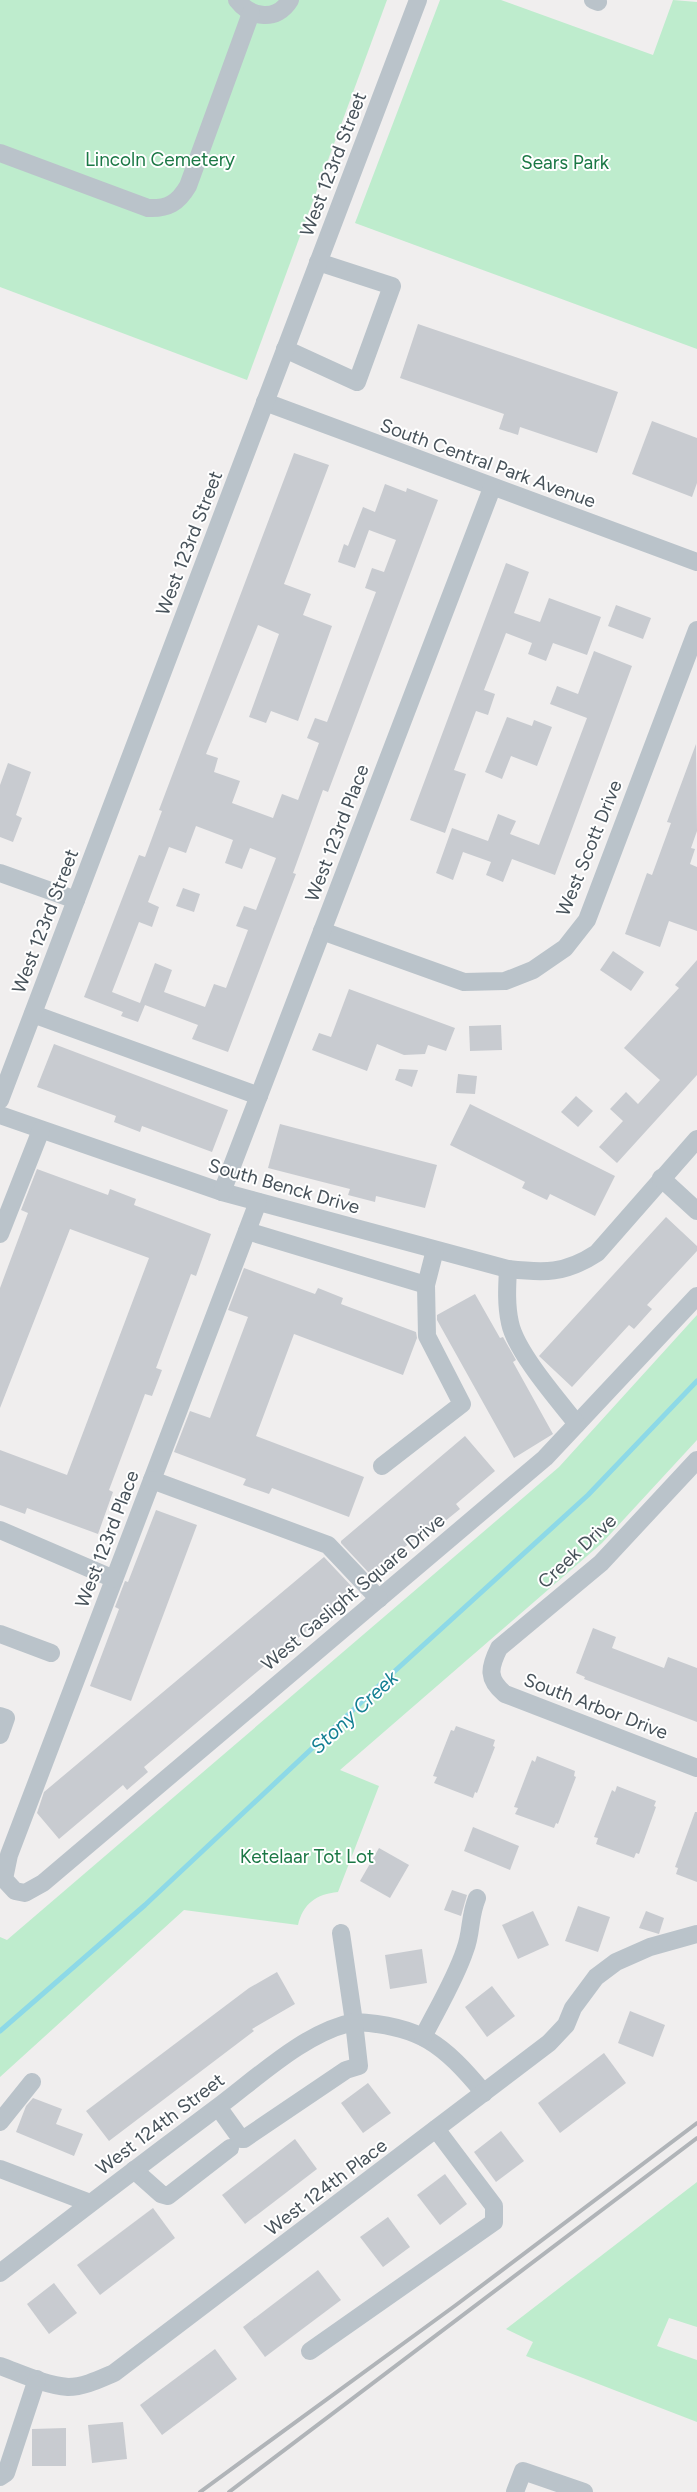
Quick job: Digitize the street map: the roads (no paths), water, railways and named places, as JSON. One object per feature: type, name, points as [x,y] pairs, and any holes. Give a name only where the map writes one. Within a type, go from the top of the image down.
[{"type":"street","points":[[237,0],[251,13],[270,15],[279,12],[290,0]]},
{"type":"street","name":"West 123rd Street","points":[[0,1100],[418,0]]},
{"type":"street","points":[[0,153],[148,208],[162,209],[172,205],[182,196],[188,186],[251,13]]},
{"type":"street","points":[[285,349],[357,382],[392,286],[318,262]]},
{"type":"street","name":"South Central Park Avenue","points":[[265,402],[492,488],[697,562]]},
{"type":"street","name":"West 123rd Place","points":[[222,1192],[492,488]]},
{"type":"street","name":"West Scott Drive","points":[[322,931],[464,982],[505,981],[534,970],[565,948],[587,920],[697,630]]},
{"type":"street","points":[[0,873],[76,900]]},
{"type":"street","points":[[33,1014],[259,1096]]},
{"type":"street","name":"South Benck Drive","points":[[0,1115],[222,1192],[508,1269],[541,1273],[580,1265],[597,1253],[697,1139]]},
{"type":"street","points":[[0,1234],[41,1130]]},
{"type":"street","points":[[661,1178],[697,1211]]},
{"type":"street","name":"West 123rd Place","points":[[15,1891],[4,1879],[9,1855],[258,1202]]},
{"type":"street","points":[[247,1231],[426,1285]]},
{"type":"street","points":[[382,1466],[462,1404],[427,1336],[426,1285],[435,1250]]},
{"type":"street","points":[[508,1269],[506,1297],[510,1324],[528,1360],[577,1424]]},
{"type":"street","name":"West Gaslight Square Drive","points":[[15,1891],[25,1893],[43,1883],[545,1458],[697,1296]]},
{"type":"street","name":"Creek Drive","points":[[491,1674],[492,1661],[499,1648],[602,1563],[697,1460]]},
{"type":"street","points":[[152,1480],[328,1545],[379,1599]]},
{"type":"street","points":[[0,1530],[114,1580]]},
{"type":"street","points":[[0,1634],[52,1653]]},
{"type":"street","name":"South Arbor Drive","points":[[491,1674],[495,1686],[505,1694],[697,1768]]},
{"type":"street","points":[[0,1716],[6,1718],[0,1735]]},
{"type":"street","points":[[423,2037],[465,1951],[471,1929],[470,1915],[477,1898]]},
{"type":"street","points":[[218,2107],[241,2139],[244,2139],[346,2070],[358,2066],[354,2022],[341,1933]]},
{"type":"street","name":"West 124th Place","points":[[0,2366],[37,2379],[69,2387],[90,2383],[114,2373],[134,2360],[557,2036],[566,2025],[573,2008],[596,1976],[616,1962],[650,1947],[697,1934]]},
{"type":"street","points":[[354,2022],[388,2025],[423,2037],[443,2049],[459,2063],[484,2093]]},
{"type":"street","name":"West 124th Street","points":[[0,2273],[300,2046],[340,2025],[354,2022]]},
{"type":"street","points":[[0,2122],[32,2082]]},
{"type":"street","points":[[310,2351],[494,2222],[494,2206],[436,2129]]},
{"type":"street","points":[[134,2170],[161,2194],[168,2196],[230,2148]]},
{"type":"street","points":[[0,2169],[90,2204]]},
{"type":"street","points":[[0,2477],[6,2474],[37,2379]]},
{"type":"street","points":[[515,2492],[523,2471],[584,2492]]},
{"type":"waterway","name":"Stony Creek","points":[[0,2031],[145,1905],[385,1680],[588,1495],[697,1381]]},
{"type":"railway","points":[[200,2492],[456,2305],[697,2123]]},
{"type":"railway","points":[[229,2492],[697,2138]]},
{"type":"park label","name":"Lincoln Cemetery","points":[[160,159]]},
{"type":"park label","name":"Sears Park","points":[[565,162]]},
{"type":"park label","name":"Ketelaar Tot Lot","points":[[307,1856]]}]
